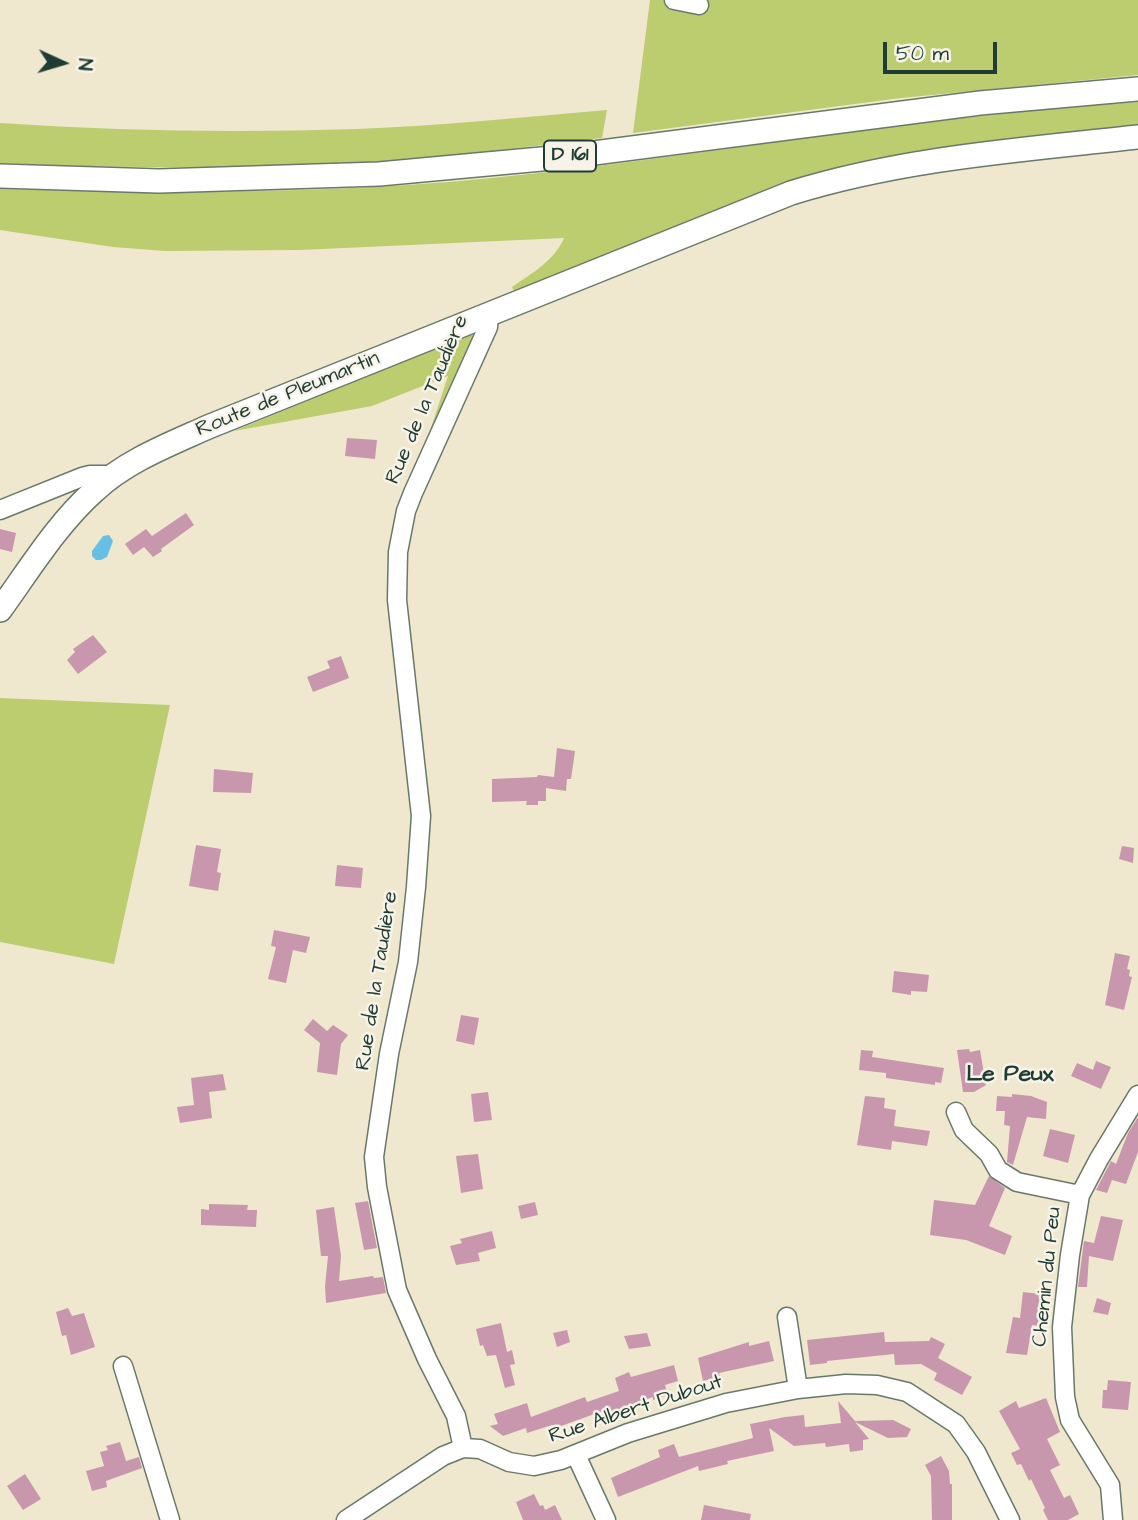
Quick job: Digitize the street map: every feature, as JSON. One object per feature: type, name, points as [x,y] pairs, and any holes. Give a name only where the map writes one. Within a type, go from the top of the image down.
[{"type":"main road","name":"D 161","points":[[0,176],[159,181],[379,174],[563,157],[905,111],[1138,89]]},
{"type":"main road","name":"Route de Pleumartin","points":[[0,610],[70,516],[94,490],[114,475],[174,442],[208,427],[791,193],[857,174],[930,161],[1138,137]]},
{"type":"street","points":[[674,0],[699,5]]},
{"type":"street","name":"Rue de la Taudière","points":[[463,1448],[456,1416],[397,1290],[377,1187],[374,1157],[389,1054],[408,962],[421,816],[399,628],[398,552],[413,493],[488,327],[489,314]]},
{"type":"street","points":[[0,510],[82,477],[114,475]]},
{"type":"street","name":"Chemin du Peu","points":[[1113,1520],[1110,1485],[1070,1420],[1065,1397],[1062,1327],[1080,1195],[1098,1158],[1138,1095]]},
{"type":"street","name":"Chemin du Peu","points":[[956,1112],[964,1130],[989,1154],[998,1170],[1017,1182],[1080,1195]]},
{"type":"street","points":[[787,1317],[797,1389]]},
{"type":"street","points":[[123,1366],[170,1520]]},
{"type":"street","name":"Rue Albert Dubout","points":[[463,1448],[480,1449],[509,1462],[534,1466],[576,1455],[628,1433],[726,1403],[797,1389],[846,1384],[877,1385],[908,1392],[956,1424],[976,1452],[1010,1520]]},
{"type":"street","points":[[346,1520],[443,1456],[463,1448]]},
{"type":"street","points":[[576,1455],[606,1520]]},
{"type":"green space","points":[[650,0],[1138,0],[1138,75],[901,98],[633,133]]},
{"type":"green space","points":[[1138,102],[1138,126],[924,152],[797,178],[515,294],[512,287],[548,260],[564,238],[300,250],[165,251],[113,247],[0,230],[0,189],[270,191],[472,180],[988,115]]},
{"type":"green space","points":[[607,110],[602,138],[437,157],[258,167],[0,163],[0,123],[133,129],[312,130],[419,126]]},
{"type":"green space","points":[[471,334],[474,337],[430,431],[448,376],[372,406],[234,431]]},
{"type":"green space","points":[[0,698],[170,705],[114,964],[0,942]]},
{"type":"water","points":[[109,535],[113,541],[107,557],[96,560],[92,551],[103,536]]},
{"type":"building","points":[[347,438],[377,440],[375,459],[345,456]]},
{"type":"building","points":[[186,513],[194,525],[153,557],[144,547],[133,555],[125,544],[146,529],[152,536]]},
{"type":"building","points":[[0,529],[16,533],[12,552],[0,549]]},
{"type":"building","points":[[93,635],[107,652],[78,674],[67,660],[75,652],[73,649]]},
{"type":"building","points":[[341,656],[349,678],[313,692],[307,677],[330,668],[327,661]]},
{"type":"building","points":[[557,748],[575,751],[571,779],[567,779],[566,791],[546,788],[546,801],[538,801],[538,805],[526,805],[527,801],[492,802],[492,779],[538,775],[554,777]]},
{"type":"building","points":[[214,769],[253,773],[251,793],[213,792]]},
{"type":"building","points":[[196,845],[221,849],[217,872],[221,873],[218,891],[189,886]]},
{"type":"building","points":[[1122,846],[1134,848],[1133,863],[1119,859]]},
{"type":"building","points":[[337,865],[363,868],[361,888],[335,886]]},
{"type":"building","points":[[274,930],[310,937],[306,953],[293,950],[286,983],[268,979],[276,947],[271,946]]},
{"type":"building","points":[[1115,953],[1130,956],[1127,969],[1132,977],[1124,1010],[1105,1005]]},
{"type":"building","points":[[894,971],[929,975],[927,992],[911,991],[911,995],[892,992]]},
{"type":"building","points":[[461,1015],[479,1018],[474,1045],[456,1041]]},
{"type":"building","points":[[313,1019],[327,1031],[333,1025],[348,1035],[341,1044],[337,1075],[317,1072],[320,1043],[304,1030]]},
{"type":"building","points":[[969,1049],[970,1052],[980,1050],[986,1085],[974,1092],[963,1092],[957,1050]]},
{"type":"building","points":[[861,1050],[873,1051],[872,1057],[944,1068],[941,1083],[935,1082],[935,1085],[886,1078],[886,1073],[859,1070]]},
{"type":"building","points":[[1096,1061],[1111,1067],[1101,1089],[1071,1076],[1077,1063],[1093,1070]]},
{"type":"building","points":[[223,1074],[226,1090],[209,1092],[212,1118],[180,1123],[177,1107],[194,1105],[191,1078]]},
{"type":"building","points":[[488,1092],[492,1120],[474,1122],[471,1094]]},
{"type":"building","points":[[1012,1094],[1031,1096],[1047,1102],[1046,1119],[1027,1117],[1013,1165],[1007,1162],[1010,1126],[1004,1125],[1005,1111],[996,1111],[997,1096],[1012,1097]]},
{"type":"building","points":[[865,1096],[885,1098],[884,1108],[896,1110],[894,1126],[930,1131],[927,1146],[892,1141],[891,1150],[857,1145]]},
{"type":"building","points":[[1138,1117],[1138,1152],[1126,1184],[1112,1180],[1107,1193],[1096,1190],[1111,1161],[1116,1164],[1128,1133]]},
{"type":"building","points":[[1050,1129],[1075,1135],[1068,1163],[1043,1156]]},
{"type":"building","points":[[478,1154],[483,1189],[461,1193],[456,1156]]},
{"type":"building","points":[[989,1176],[1005,1188],[989,1226],[1012,1236],[1005,1255],[966,1240],[930,1235],[934,1200],[975,1205]]},
{"type":"building","points":[[368,1201],[377,1248],[364,1250],[355,1203]]},
{"type":"building","points":[[535,1202],[538,1215],[521,1219],[518,1206]]},
{"type":"building","points":[[209,1204],[248,1205],[247,1210],[257,1210],[256,1227],[201,1225],[201,1209],[209,1210]]},
{"type":"building","points":[[334,1207],[341,1256],[339,1281],[383,1277],[386,1293],[326,1303],[328,1256],[321,1256],[316,1210]]},
{"type":"building","points":[[1101,1216],[1123,1220],[1113,1261],[1089,1256],[1087,1287],[1078,1287],[1084,1241],[1094,1243]]},
{"type":"building","points":[[492,1231],[496,1248],[478,1253],[480,1261],[456,1265],[450,1246],[462,1243],[460,1239]]},
{"type":"building","points":[[1023,1292],[1040,1294],[1040,1326],[1032,1325],[1027,1355],[1006,1353],[1013,1317],[1020,1318]]},
{"type":"building","points":[[1097,1298],[1111,1303],[1108,1315],[1093,1312]]},
{"type":"building","points":[[68,1308],[72,1316],[84,1313],[95,1347],[71,1355],[66,1335],[62,1336],[56,1312]]},
{"type":"building","points":[[501,1323],[507,1352],[512,1350],[515,1364],[510,1365],[515,1385],[505,1388],[496,1355],[487,1356],[483,1345],[480,1346],[476,1329]]},
{"type":"building","points":[[567,1330],[570,1342],[557,1347],[553,1333]]},
{"type":"building","points":[[884,1332],[885,1342],[929,1341],[931,1337],[945,1344],[938,1358],[972,1377],[962,1395],[934,1380],[937,1373],[921,1364],[895,1365],[894,1354],[810,1365],[807,1340]]},
{"type":"building","points":[[647,1333],[651,1346],[629,1349],[624,1336]]},
{"type":"building","points":[[769,1341],[774,1361],[719,1373],[720,1377],[703,1381],[698,1358],[749,1342],[749,1346]]},
{"type":"building","points":[[674,1365],[678,1381],[665,1385],[668,1395],[653,1400],[653,1397],[610,1412],[608,1409],[553,1429],[552,1425],[527,1433],[526,1428],[503,1436],[490,1426],[498,1424],[494,1414],[527,1403],[531,1417],[585,1397],[587,1402],[619,1391],[615,1378],[629,1372],[631,1377]]},
{"type":"building","points":[[1108,1380],[1131,1382],[1128,1410],[1102,1408],[1103,1390],[1107,1390]]},
{"type":"building","points":[[1046,1398],[1060,1432],[1047,1439],[1060,1465],[1050,1470],[1064,1498],[1070,1495],[1079,1514],[1068,1520],[1048,1520],[1031,1479],[1029,1481],[1021,1464],[1017,1465],[1011,1453],[1020,1449],[999,1411],[1016,1401],[1019,1408]]},
{"type":"building","points":[[838,1401],[855,1421],[893,1420],[911,1429],[907,1437],[888,1438],[855,1422],[869,1439],[863,1440],[863,1450],[850,1452],[849,1444],[826,1447],[825,1443],[794,1446],[769,1428],[774,1451],[727,1461],[728,1464],[699,1471],[698,1466],[618,1497],[611,1478],[660,1457],[658,1450],[674,1444],[679,1457],[753,1438],[750,1424],[785,1417],[804,1415],[805,1427],[841,1423]]},
{"type":"building","points":[[120,1442],[126,1461],[139,1457],[142,1468],[106,1481],[107,1487],[92,1491],[86,1471],[104,1466],[100,1452],[108,1450],[106,1446]]},
{"type":"building","points":[[941,1456],[952,1484],[952,1520],[932,1520],[931,1476],[925,1465]]},
{"type":"building","points":[[25,1474],[41,1499],[23,1510],[7,1486]]},
{"type":"building","points":[[534,1494],[545,1510],[555,1505],[562,1520],[523,1520],[516,1502]]},
{"type":"building","points":[[704,1505],[751,1514],[750,1520],[701,1520]]},
{"type":"district","name":"Le Peux","points":[[1010,1075]]}]
